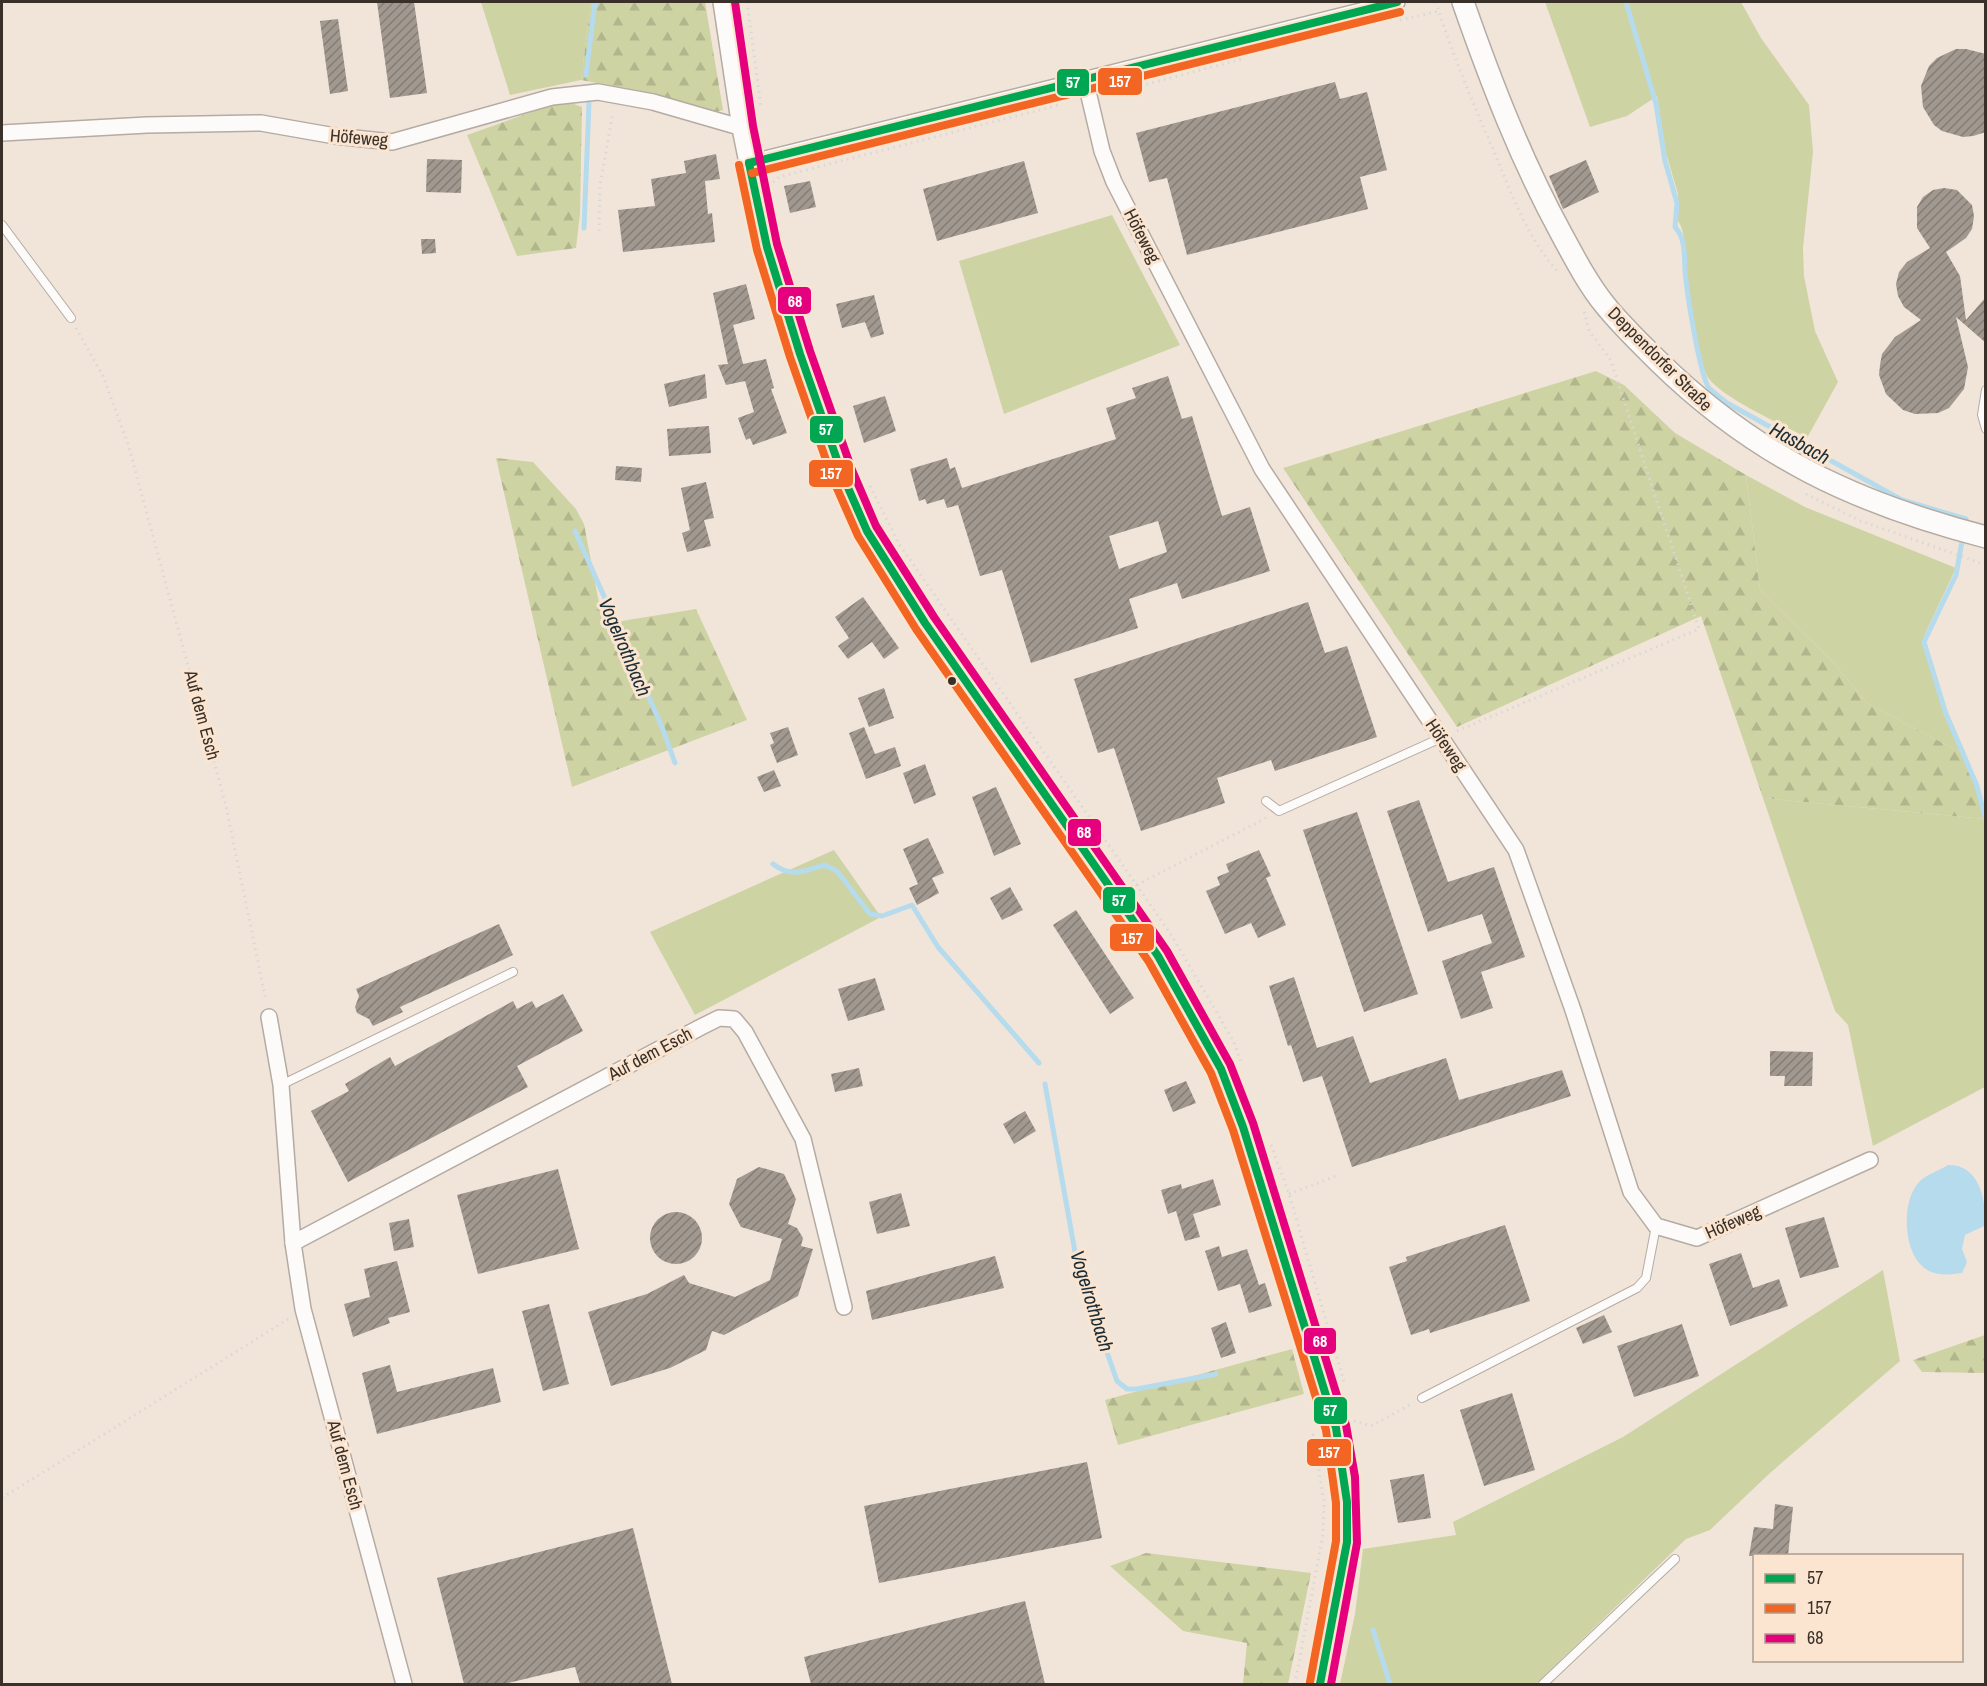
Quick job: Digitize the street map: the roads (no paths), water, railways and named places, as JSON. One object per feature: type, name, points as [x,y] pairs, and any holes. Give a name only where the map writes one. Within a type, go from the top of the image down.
[{"type":"main road","points":[[724,2],[749,163],[767,247],[800,354],[842,474],[867,531],[914,606],[1158,956],[1199,1026],[1233,1097],[1336,1428],[1345,1479],[1347,1542],[1320,1684]]},
{"type":"main road","name":"Deppendorfer Straße","points":[[1463,2],[1496,96],[1540,196],[1580,268],[1605,305],[1636,340],[1717,415],[1812,475],[1869,500],[1979,535]]},
{"type":"street","points":[[749,163],[1397,2]]},
{"type":"street","name":"Höfeweg","points":[[1085,79],[1102,151],[1114,182],[1262,469],[1516,850],[1573,1010],[1631,1192],[1656,1226],[1696,1238],[1870,1160]]},
{"type":"street","name":"Höfeweg","points":[[2,133],[147,125],[261,123],[335,136],[392,142],[552,97],[598,92],[652,102],[743,128]]},
{"type":"street","name":"Auf dem Esch","points":[[269,1017],[281,1085],[293,1243],[303,1310],[404,1684]]},
{"type":"street","name":"Auf dem Esch","points":[[293,1243],[701,1027],[719,1018],[734,1019],[745,1032],[803,1139],[844,1307]]},
{"type":"lane","points":[[2,225],[71,318]]},
{"type":"lane","points":[[1986,390],[1982,415],[1986,429]]},
{"type":"lane","points":[[1266,801],[1279,811],[1441,738]]},
{"type":"lane","points":[[281,1085],[513,972]]},
{"type":"lane","points":[[1422,1398],[1637,1288],[1646,1278],[1656,1226]]},
{"type":"lane","points":[[1544,1684],[1676,1559]]},
{"type":"water","points":[[1948,1165],[1958,1166],[1973,1176],[1982,1193],[1985,1222],[1984,1226],[1965,1235],[1962,1249],[1967,1262],[1962,1273],[1941,1274],[1927,1270],[1916,1258],[1908,1237],[1907,1212],[1914,1189],[1920,1181]]},
{"type":"waterway","name":"Vogelrothbach","points":[[586,75],[595,2]]},
{"type":"waterway","name":"Hasbach","points":[[1626,2],[1656,104],[1665,161],[1677,203],[1675,227],[1682,239],[1695,337],[1709,388],[1727,403],[1902,500],[1966,519],[1964,527]]},
{"type":"waterway","name":"Vogelrothbach","points":[[584,228],[589,103]]},
{"type":"waterway","name":"Vogelrothbach","points":[[575,531],[662,727],[675,763]]},
{"type":"waterway","name":"Hasbach","points":[[1963,536],[1956,575],[1924,642],[1946,714],[1977,786],[1986,821]]},
{"type":"waterway","name":"Vogelrothbach","points":[[773,864],[792,872],[824,865],[837,871],[870,914],[882,916],[912,905],[938,947],[1039,1063]]},
{"type":"waterway","name":"Vogelrothbach","points":[[1045,1084],[1078,1269],[1117,1381],[1127,1389],[1137,1389],[1216,1374]]},
{"type":"waterway","name":"Vogelrothbach","points":[[1373,1630],[1390,1684]]}]
